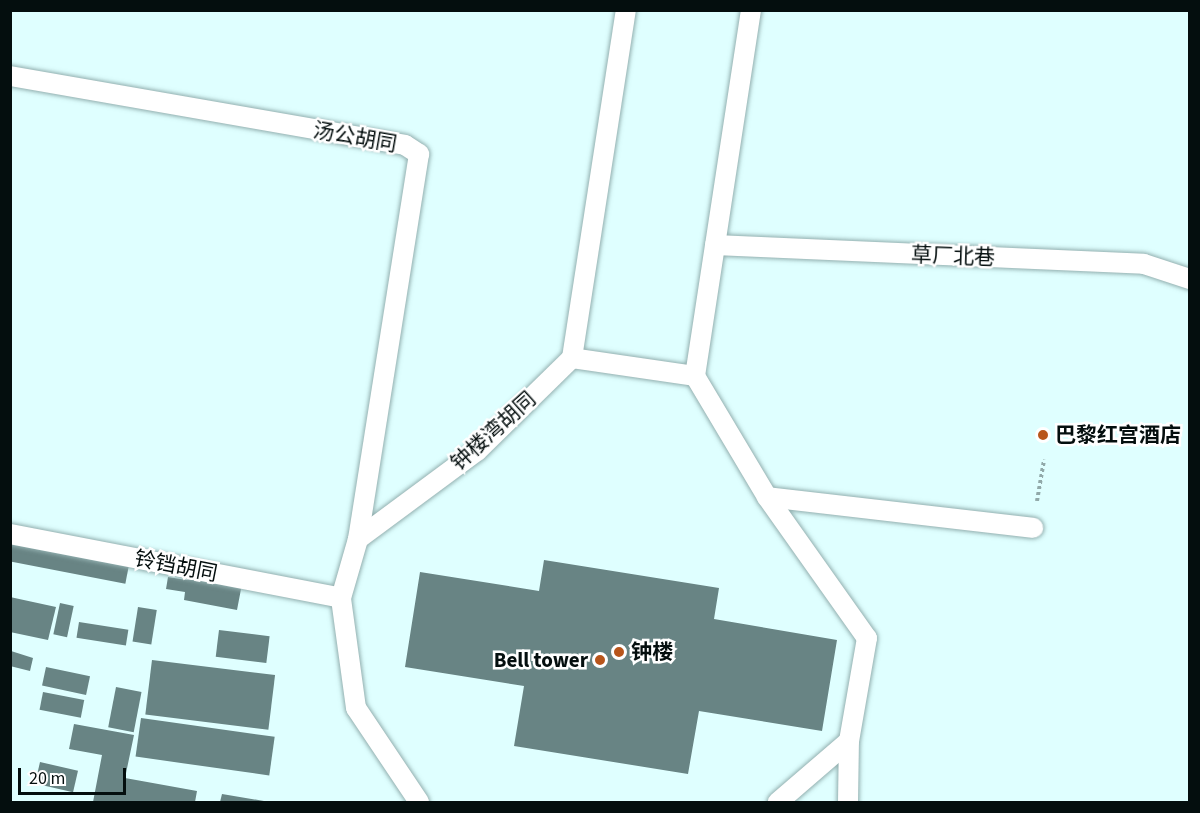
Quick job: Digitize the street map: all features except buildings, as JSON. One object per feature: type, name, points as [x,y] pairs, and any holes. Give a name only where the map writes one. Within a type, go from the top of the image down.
[{"type":"lane","points":[[626,10],[572,358],[695,376]]},
{"type":"lane","points":[[751,10],[695,376],[767,497],[867,638],[849,741],[848,802]]},
{"type":"lane","name":"汤公胡同","points":[[10,76],[405,145],[418,154],[358,539]]},
{"type":"lane","name":"草厂北巷","points":[[715,245],[1144,264],[1190,279]]},
{"type":"lane","name":"钟楼湾胡同","points":[[358,539],[477,451],[572,358]]},
{"type":"lane","points":[[767,497],[1033,528]]},
{"type":"lane","name":"铃铛胡同","points":[[10,534],[341,598]]},
{"type":"lane","points":[[358,539],[341,598],[356,708],[419,802]]},
{"type":"lane","points":[[778,802],[849,741]]},
{"type":"path","points":[[1033,528],[1044,460]]},
{"type":"place","name":"巴黎红宫酒店","points":[[1043,435]]},
{"type":"place","name":"钟楼","points":[[619,652]]},
{"type":"place","name":"Bell tower","points":[[600,660]]}]
